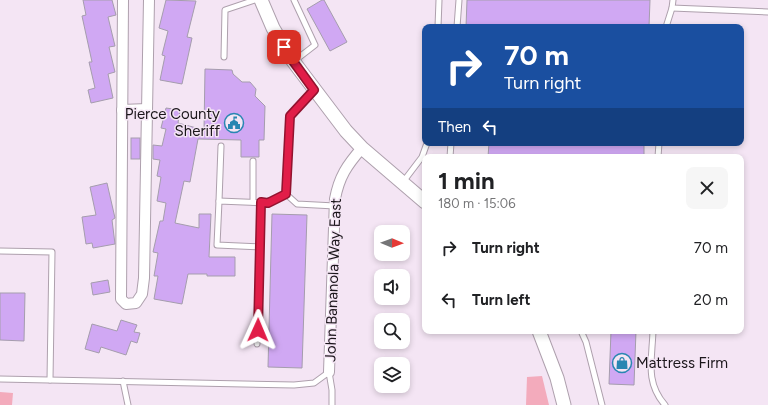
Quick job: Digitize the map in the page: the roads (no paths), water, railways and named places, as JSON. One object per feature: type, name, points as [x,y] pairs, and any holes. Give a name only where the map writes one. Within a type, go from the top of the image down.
[{"type":"street","points":[[123,0],[121,299],[126,304],[136,303],[142,294],[144,278],[149,0]]},
{"type":"street","points":[[260,0],[273,28],[293,62],[346,131],[362,148],[422,199]]},
{"type":"street","points":[[122,110],[147,110]]},
{"type":"street","name":"John Bananola Way East","points":[[329,372],[336,194],[342,175],[349,162],[362,148]]},
{"type":"street","points":[[540,334],[557,378],[564,405]]},
{"type":"lane","points":[[224,58],[225,10],[255,0]]},
{"type":"lane","points":[[293,62],[315,45],[294,0]]},
{"type":"lane","points":[[438,24],[439,0]]},
{"type":"lane","points":[[457,24],[459,0]]},
{"type":"lane","points":[[667,24],[673,0]]},
{"type":"lane","points":[[672,8],[768,12]]},
{"type":"lane","points":[[314,90],[290,116],[286,194],[296,204],[335,206]]},
{"type":"lane","points":[[221,146],[217,245],[259,247]]},
{"type":"lane","points":[[403,183],[422,157]]},
{"type":"lane","points":[[253,160],[253,202]]},
{"type":"lane","points":[[219,201],[268,203],[286,194]]},
{"type":"lane","points":[[257,344],[261,202]]},
{"type":"lane","points":[[0,251],[52,252],[50,380]]},
{"type":"lane","points":[[582,334],[586,342],[602,405]]},
{"type":"lane","points":[[653,334],[650,372],[653,386],[658,397],[665,405]]},
{"type":"lane","points":[[0,379],[294,385],[314,383],[329,372],[332,390],[332,405]]},
{"type":"lane","points":[[123,382],[128,405]]},
{"type":"place","name":"Pierce County Sheriff","points":[[234,123]]},
{"type":"place","name":"Mattress Firm","points":[[622,363]]}]
